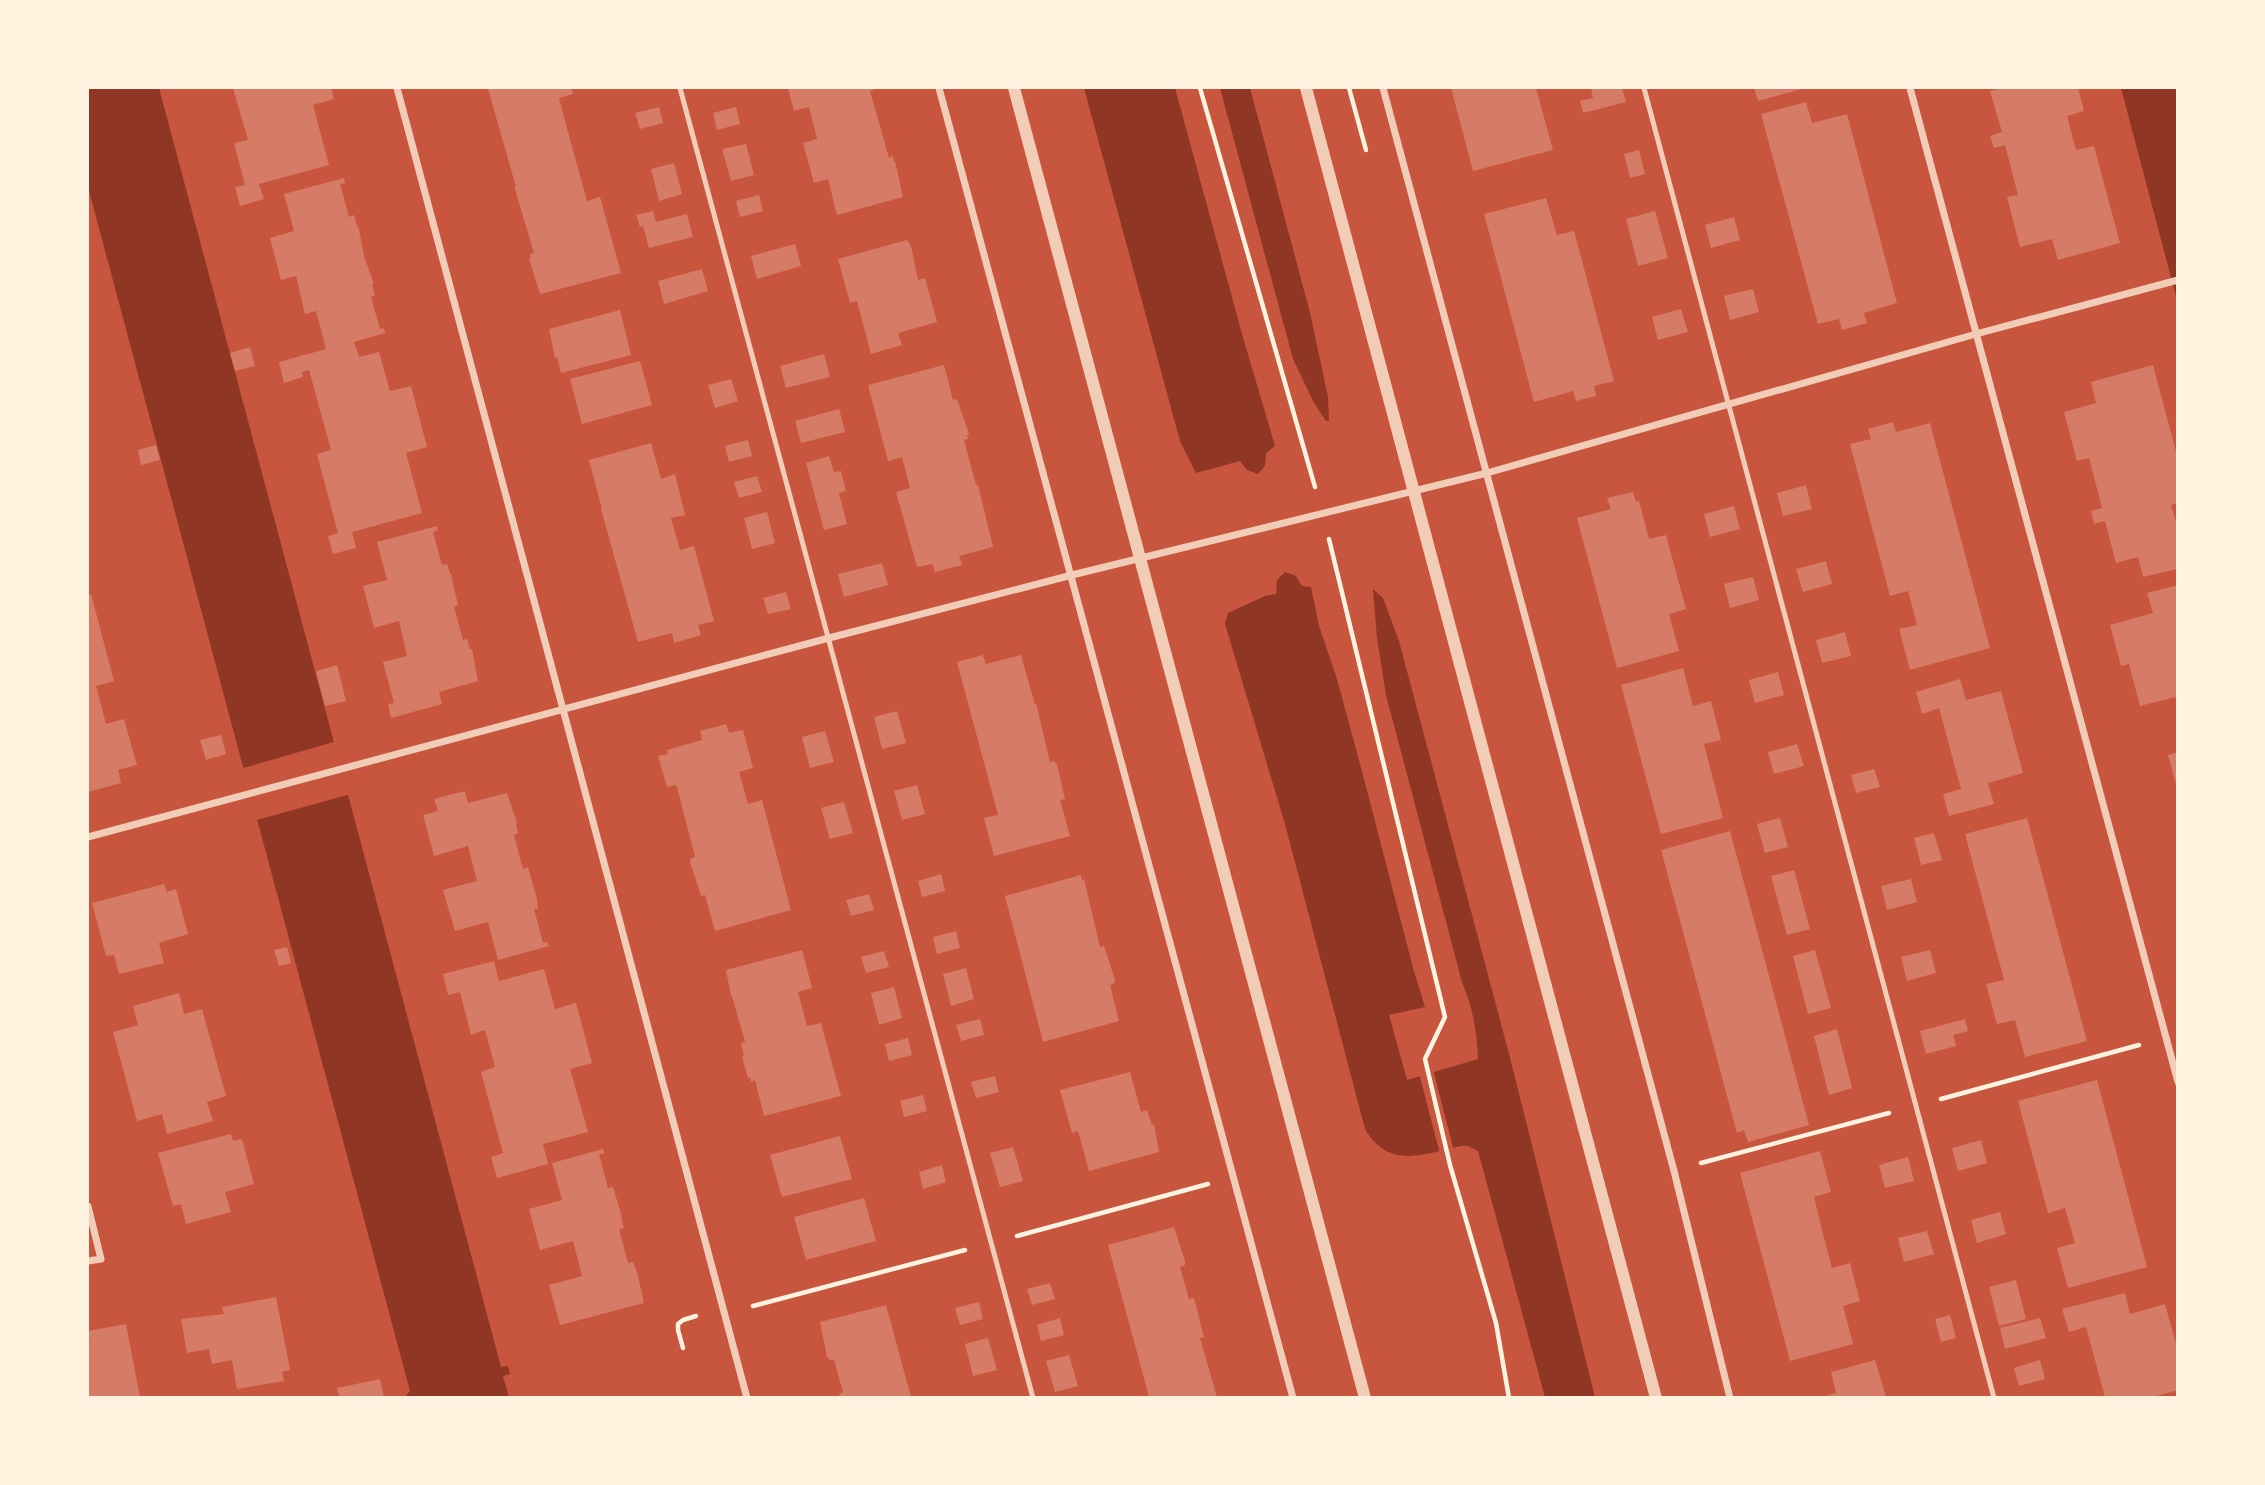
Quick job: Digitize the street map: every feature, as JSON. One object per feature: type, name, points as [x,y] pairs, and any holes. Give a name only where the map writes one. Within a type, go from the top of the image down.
[{"type":"street","points":[[397,88],[747,1398]]},
{"type":"street","points":[[939,88],[1293,1398]]},
{"type":"street","points":[[1014,88],[1365,1398]]},
{"type":"street","points":[[1306,88],[1656,1398]]},
{"type":"street","points":[[1383,88],[1670,1157],[1730,1398]]},
{"type":"street","points":[[1910,88],[2178,1082]]},
{"type":"street","points":[[88,837],[829,638],[1487,473],[1976,334],[2178,280]]},
{"type":"street","points":[[88,1206],[101,1259],[88,1261]]},
{"type":"lane","points":[[680,88],[1033,1398]]},
{"type":"lane","points":[[1644,88],[1994,1398]]},
{"type":"path","points":[[1200,88],[1323,514],[1445,1017],[1425,1059],[1450,1165],[1496,1323],[1509,1398]]},
{"type":"path","points":[[1349,88],[1366,150]]},
{"type":"shaded area","points":[[88,88],[159,88],[501,1367],[508,1366],[510,1374],[503,1376],[509,1397],[405,1397],[410,1391],[88,187]]},
{"type":"shaded area","points":[[1084,88],[1175,88],[1275,446],[1266,453],[1265,466],[1258,474],[1247,470],[1240,461],[1196,473],[1180,441]]},
{"type":"shaded area","points":[[1220,88],[1250,88],[1310,313],[1328,397],[1329,421],[1326,421],[1314,403],[1293,359]]},
{"type":"shaded area","points":[[2121,88],[2177,88],[2177,300]]},
{"type":"shaded area","points":[[1285,572],[1296,576],[1302,586],[1311,587],[1319,626],[1337,679],[1425,1007],[1389,1015],[1407,1080],[1478,1059],[1472,1011],[1386,695],[1373,589],[1383,598],[1399,641],[1508,1050],[1595,1397],[1545,1397],[1478,1151],[1461,1146],[1420,1155],[1396,1155],[1374,1142],[1365,1129],[1285,824],[1225,624],[1228,613],[1265,596],[1276,594],[1277,580]]},
{"type":"pier","points":[[337,741],[351,794],[253,821],[240,769]]},
{"type":"pier","points":[[1433,1069],[1454,1151],[1440,1154],[1419,1073]]},
{"type":"building","points":[[233,88],[331,88],[334,99],[313,105],[329,165],[259,184],[264,199],[240,206],[235,187],[245,185],[234,143],[248,140]]},
{"type":"building","points":[[489,88],[571,88],[573,94],[559,98],[568,132],[587,201],[600,197],[621,273],[540,294],[529,259],[530,254],[534,253]]},
{"type":"building","points":[[788,88],[879,88],[870,91],[889,158],[893,156],[895,161],[903,197],[837,215],[828,179],[814,183],[803,143],[817,139],[809,107],[794,111]]},
{"type":"building","points":[[1451,88],[1536,88],[1553,150],[1473,171]]},
{"type":"building","points":[[1591,88],[1622,88],[1626,102],[1583,113],[1580,101],[1593,98]]},
{"type":"building","points":[[1754,88],[1805,88],[1758,101]]},
{"type":"building","points":[[2002,88],[2078,88],[2084,111],[2067,116],[2076,150],[2094,146],[2120,243],[2058,260],[2052,239],[2020,247],[2007,197],[2018,195],[2005,145],[1994,148],[1990,136],[2002,132],[1990,91]]},
{"type":"building","points":[[1806,102],[1812,123],[1847,114],[1897,303],[1864,313],[1867,323],[1842,330],[1839,319],[1818,324],[1761,114]]},
{"type":"building","points":[[659,107],[663,123],[640,129],[635,113]]},
{"type":"building","points":[[736,107],[740,124],[717,130],[713,113]]},
{"type":"building","points":[[746,144],[754,175],[731,181],[722,149]]},
{"type":"building","points":[[1639,150],[1645,174],[1630,178],[1624,154]]},
{"type":"building","points":[[674,163],[682,194],[659,201],[651,169]]},
{"type":"building","points":[[344,178],[345,183],[340,184],[349,217],[354,215],[358,225],[364,256],[374,284],[375,295],[371,297],[380,329],[384,328],[385,333],[354,342],[359,357],[379,352],[390,391],[411,386],[427,447],[406,453],[422,513],[352,532],[356,548],[333,554],[328,536],[338,533],[317,454],[331,450],[309,370],[302,372],[303,377],[284,383],[279,362],[326,349],[316,311],[305,314],[296,276],[281,280],[270,238],[294,231],[284,194]]},
{"type":"building","points":[[759,195],[763,211],[740,217],[736,201]]},
{"type":"building","points":[[1546,198],[1557,235],[1574,231],[1614,381],[1594,386],[1596,396],[1576,401],[1573,391],[1534,402],[1484,214]]},
{"type":"building","points":[[653,211],[656,222],[687,214],[693,237],[649,248],[643,226],[640,227],[636,215]]},
{"type":"building","points":[[1655,211],[1668,258],[1638,266],[1626,219]]},
{"type":"building","points":[[1734,217],[1740,240],[1711,248],[1705,225]]},
{"type":"building","points":[[907,240],[911,246],[918,280],[925,278],[937,322],[898,333],[902,345],[871,354],[857,301],[850,303],[838,259]]},
{"type":"building","points":[[795,244],[801,266],[757,279],[751,256]]},
{"type":"building","points":[[702,269],[708,291],[664,304],[658,281]]},
{"type":"building","points":[[1753,289],[1759,312],[1730,320],[1724,296]]},
{"type":"building","points":[[1681,309],[1688,332],[1658,340],[1652,317]]},
{"type":"building","points":[[620,310],[631,355],[561,373],[549,329]]},
{"type":"building","points":[[250,347],[255,366],[235,371],[230,353]]},
{"type":"building","points":[[824,354],[830,377],[786,388],[780,366]]},
{"type":"building","points":[[640,361],[652,405],[582,424],[570,379]]},
{"type":"building","points":[[944,365],[953,400],[957,399],[969,434],[968,439],[964,440],[993,547],[959,556],[962,565],[935,572],[932,564],[917,567],[896,492],[910,488],[902,457],[888,461],[868,385]]},
{"type":"building","points":[[2153,365],[2178,459],[2178,503],[2171,505],[2178,528],[2178,569],[2143,577],[2138,557],[2116,563],[2105,521],[2094,524],[2091,511],[2102,508],[2089,458],[2077,461],[2064,412],[2096,403],[2091,382]]},
{"type":"building","points":[[731,379],[738,401],[715,408],[708,385]]},
{"type":"building","points":[[839,409],[845,432],[801,443],[795,421]]},
{"type":"building","points":[[1893,422],[1896,432],[1930,423],[1990,648],[1910,670],[1899,629],[1917,625],[1908,591],[1890,596],[1850,444],[1871,439],[1868,429]]},
{"type":"building","points":[[748,440],[752,456],[729,462],[725,446]]},
{"type":"building","points":[[651,443],[661,479],[675,474],[685,515],[671,518],[680,550],[694,546],[714,621],[698,625],[701,635],[674,643],[672,633],[638,642],[589,460]]},
{"type":"building","points":[[156,445],[160,460],[141,465],[138,450]]},
{"type":"building","points":[[829,456],[834,472],[841,471],[846,491],[839,493],[847,524],[824,530],[806,463]]},
{"type":"building","points":[[757,476],[762,492],[739,498],[734,482]]},
{"type":"building","points":[[1806,485],[1812,509],[1783,516],[1777,493]]},
{"type":"building","points":[[1633,492],[1636,502],[1639,501],[1649,539],[1666,535],[1686,609],[1669,614],[1679,651],[1617,668],[1577,518],[1611,509],[1607,498]]},
{"type":"building","points":[[1734,506],[1740,529],[1710,537],[1704,514]]},
{"type":"building","points":[[767,512],[775,543],[752,549],[744,518]]},
{"type":"building","points":[[437,526],[438,530],[433,532],[442,565],[447,564],[451,574],[458,605],[454,607],[463,640],[467,639],[472,649],[478,681],[439,692],[442,704],[391,718],[388,704],[394,703],[383,662],[407,656],[399,621],[374,628],[363,586],[387,580],[377,542]]},
{"type":"building","points":[[1826,561],[1832,584],[1803,592],[1796,569]]},
{"type":"building","points":[[882,563],[888,585],[844,597],[838,574]]},
{"type":"building","points":[[1753,577],[1759,600],[1730,608],[1724,584]]},
{"type":"building","points":[[2178,585],[2178,703],[2175,697],[2140,706],[2129,664],[2121,666],[2110,625],[2153,613],[2147,593]]},
{"type":"building","points":[[786,592],[791,609],[768,614],[763,598]]},
{"type":"building","points":[[91,594],[114,681],[96,686],[106,724],[124,719],[137,765],[118,770],[121,783],[88,792],[88,595]]},
{"type":"building","points":[[1845,632],[1851,656],[1822,663],[1816,640]]},
{"type":"building","points":[[983,655],[986,664],[1021,655],[1050,762],[1057,764],[1065,799],[1060,800],[1070,836],[994,856],[984,818],[998,815],[957,662]]},
{"type":"building","points":[[337,665],[346,701],[325,706],[316,671]]},
{"type":"building","points":[[1683,668],[1693,706],[1711,701],[1721,740],[1704,744],[1723,818],[1661,834],[1621,685]]},
{"type":"building","points":[[1778,672],[1784,695],[1755,703],[1749,680]]},
{"type":"building","points":[[1960,679],[1966,700],[2001,691],[2023,773],[1988,783],[1994,804],[1949,816],[1943,794],[1961,789],[1939,708],[1922,714],[1916,692]]},
{"type":"building","points":[[897,711],[906,743],[882,749],[874,717]]},
{"type":"building","points":[[726,724],[729,733],[743,730],[753,768],[739,772],[748,804],[762,800],[791,910],[715,931],[705,895],[701,896],[690,862],[691,858],[695,857],[677,787],[667,787],[658,756],[668,754],[667,750],[702,740],[700,731]]},
{"type":"building","points":[[825,731],[834,762],[810,768],[802,737]]},
{"type":"building","points":[[221,735],[226,754],[206,760],[200,740]]},
{"type":"building","points":[[1797,744],[1804,766],[1774,774],[1768,752]]},
{"type":"building","points":[[2178,752],[2178,788],[2177,788],[2168,755]]},
{"type":"building","points":[[1874,769],[1880,787],[1856,793],[1851,775]]},
{"type":"building","points":[[917,785],[925,814],[902,820],[894,791]]},
{"type":"building","points":[[465,791],[468,803],[507,793],[517,823],[518,833],[514,835],[523,869],[528,867],[537,899],[538,909],[534,909],[543,943],[547,942],[549,946],[498,960],[488,922],[455,931],[443,890],[477,881],[468,846],[434,856],[423,815],[438,811],[434,799]]},
{"type":"building","points":[[844,802],[853,833],[830,839],[821,808]]},
{"type":"building","points":[[1780,818],[1788,847],[1765,853],[1757,824]]},
{"type":"building","points":[[2027,818],[2087,1041],[2025,1057],[2015,1020],[1997,1024],[1986,984],[2004,980],[1965,834]]},
{"type":"building","points":[[1730,831],[1809,1125],[1748,1142],[1744,1130],[1737,1133],[1661,850]]},
{"type":"building","points":[[1934,833],[1942,860],[1921,865],[1914,838]]},
{"type":"building","points":[[1794,870],[1810,929],[1787,935],[1771,876]]},
{"type":"building","points":[[941,874],[945,891],[922,897],[918,881]]},
{"type":"building","points":[[1081,875],[1100,947],[1104,946],[1115,980],[1114,984],[1110,985],[1119,1021],[1043,1042],[1005,896]]},
{"type":"building","points":[[1911,879],[1917,902],[1887,910],[1881,886]]},
{"type":"building","points":[[164,884],[167,892],[176,889],[188,934],[159,943],[164,963],[119,974],[114,955],[106,956],[92,903]]},
{"type":"building","points":[[869,894],[874,910],[851,916],[846,900]]},
{"type":"building","points":[[956,931],[960,948],[937,954],[933,937]]},
{"type":"building","points":[[287,947],[291,963],[279,966],[274,950]]},
{"type":"building","points":[[802,950],[812,988],[798,992],[807,1026],[821,1023],[841,1096],[764,1116],[755,1080],[751,1082],[750,1077],[748,1078],[742,1057],[741,1043],[745,1042],[726,970]]},
{"type":"building","points":[[1815,950],[1831,1008],[1808,1014],[1793,956]]},
{"type":"building","points":[[1930,950],[1936,973],[1907,981],[1901,957]]},
{"type":"building","points":[[884,951],[889,967],[866,973],[861,957]]},
{"type":"building","points":[[494,961],[499,981],[544,969],[555,1009],[576,1003],[592,1063],[570,1069],[588,1132],[543,1144],[548,1164],[497,1178],[491,1157],[503,1153],[481,1072],[495,1067],[485,1030],[471,1035],[460,992],[448,995],[443,974]]},
{"type":"building","points":[[966,968],[974,999],[951,1006],[943,974]]},
{"type":"building","points":[[894,987],[902,1018],[879,1025],[871,993]]},
{"type":"building","points":[[179,993],[184,1014],[202,1009],[226,1096],[207,1102],[213,1121],[167,1134],[162,1114],[137,1121],[113,1032],[138,1025],[133,1006]]},
{"type":"building","points":[[980,1019],[984,1035],[961,1041],[956,1025]]},
{"type":"building","points":[[1965,1019],[1968,1031],[1953,1035],[1956,1046],[1926,1054],[1920,1031]]},
{"type":"building","points":[[1837,1029],[1852,1088],[1829,1095],[1814,1036]]},
{"type":"building","points":[[908,1038],[912,1055],[889,1061],[885,1044]]},
{"type":"building","points":[[1130,1072],[1141,1112],[1147,1110],[1152,1125],[1154,1124],[1159,1152],[1089,1171],[1078,1131],[1072,1133],[1060,1090]]},
{"type":"building","points":[[995,1076],[999,1092],[976,1098],[971,1082]]},
{"type":"building","points":[[2097,1080],[2147,1267],[2068,1288],[2057,1248],[2075,1243],[2065,1208],[2048,1213],[2018,1101]]},
{"type":"building","points":[[923,1095],[927,1111],[904,1117],[900,1101]]},
{"type":"building","points":[[231,1134],[233,1141],[242,1139],[254,1184],[225,1192],[231,1212],[186,1224],[181,1204],[173,1206],[158,1153]]},
{"type":"building","points":[[840,1136],[852,1179],[782,1197],[770,1155]]},
{"type":"building","points":[[1981,1140],[1987,1163],[1958,1171],[1952,1148]]},
{"type":"building","points":[[1013,1147],[1023,1181],[1000,1187],[990,1153]]},
{"type":"building","points":[[603,1149],[604,1154],[599,1154],[608,1188],[613,1187],[622,1217],[624,1228],[619,1229],[628,1263],[633,1262],[637,1272],[644,1303],[560,1325],[549,1285],[582,1276],[573,1241],[540,1250],[529,1209],[562,1200],[552,1163]]},
{"type":"building","points":[[1820,1151],[1831,1192],[1814,1197],[1832,1268],[1850,1263],[1860,1301],[1843,1306],[1853,1344],[1790,1361],[1740,1173]]},
{"type":"building","points":[[1908,1157],[1914,1181],[1885,1188],[1879,1165]]},
{"type":"building","points":[[942,1165],[946,1182],[923,1189],[919,1172]]},
{"type":"building","points":[[864,1198],[876,1241],[806,1260],[794,1217]]},
{"type":"building","points":[[2000,1212],[2006,1234],[1977,1243],[1971,1220]]},
{"type":"building","points":[[1174,1227],[1185,1261],[1185,1265],[1180,1267],[1189,1299],[1194,1298],[1204,1337],[1200,1338],[1217,1397],[1149,1397],[1108,1245]]},
{"type":"building","points":[[1927,1231],[1934,1254],[1904,1262],[1898,1238]]},
{"type":"building","points":[[2016,1280],[2026,1319],[1999,1326],[1989,1287]]},
{"type":"building","points":[[1050,1283],[1055,1299],[1032,1305],[1027,1289]]},
{"type":"building","points":[[2125,1293],[2130,1314],[2165,1304],[2178,1351],[2178,1390],[2153,1397],[2105,1397],[2086,1327],[2069,1332],[2062,1309]]},
{"type":"building","points":[[276,1297],[290,1370],[282,1372],[284,1381],[237,1389],[232,1360],[212,1364],[209,1349],[187,1353],[181,1319],[224,1314],[222,1307]]},
{"type":"building","points":[[979,1302],[983,1319],[960,1325],[955,1308]]},
{"type":"building","points":[[886,1305],[911,1397],[840,1397],[839,1394],[843,1392],[834,1360],[827,1357],[820,1322]]},
{"type":"building","points":[[1950,1315],[1956,1338],[1941,1342],[1935,1319]]},
{"type":"building","points":[[1060,1318],[1064,1335],[1041,1341],[1037,1325]]},
{"type":"building","points":[[2040,1318],[2046,1338],[2005,1349],[2000,1328]]},
{"type":"building","points":[[126,1324],[140,1397],[88,1397],[88,1331]]},
{"type":"building","points":[[988,1338],[997,1370],[973,1376],[965,1344]]},
{"type":"building","points":[[1069,1355],[1078,1386],[1055,1392],[1046,1361]]},
{"type":"building","points":[[1875,1360],[1886,1397],[1821,1397],[1836,1393],[1831,1372]]},
{"type":"building","points":[[2040,1360],[2045,1379],[2019,1386],[2014,1368]]},
{"type":"building","points":[[380,1379],[384,1397],[339,1397],[337,1388]]}]
